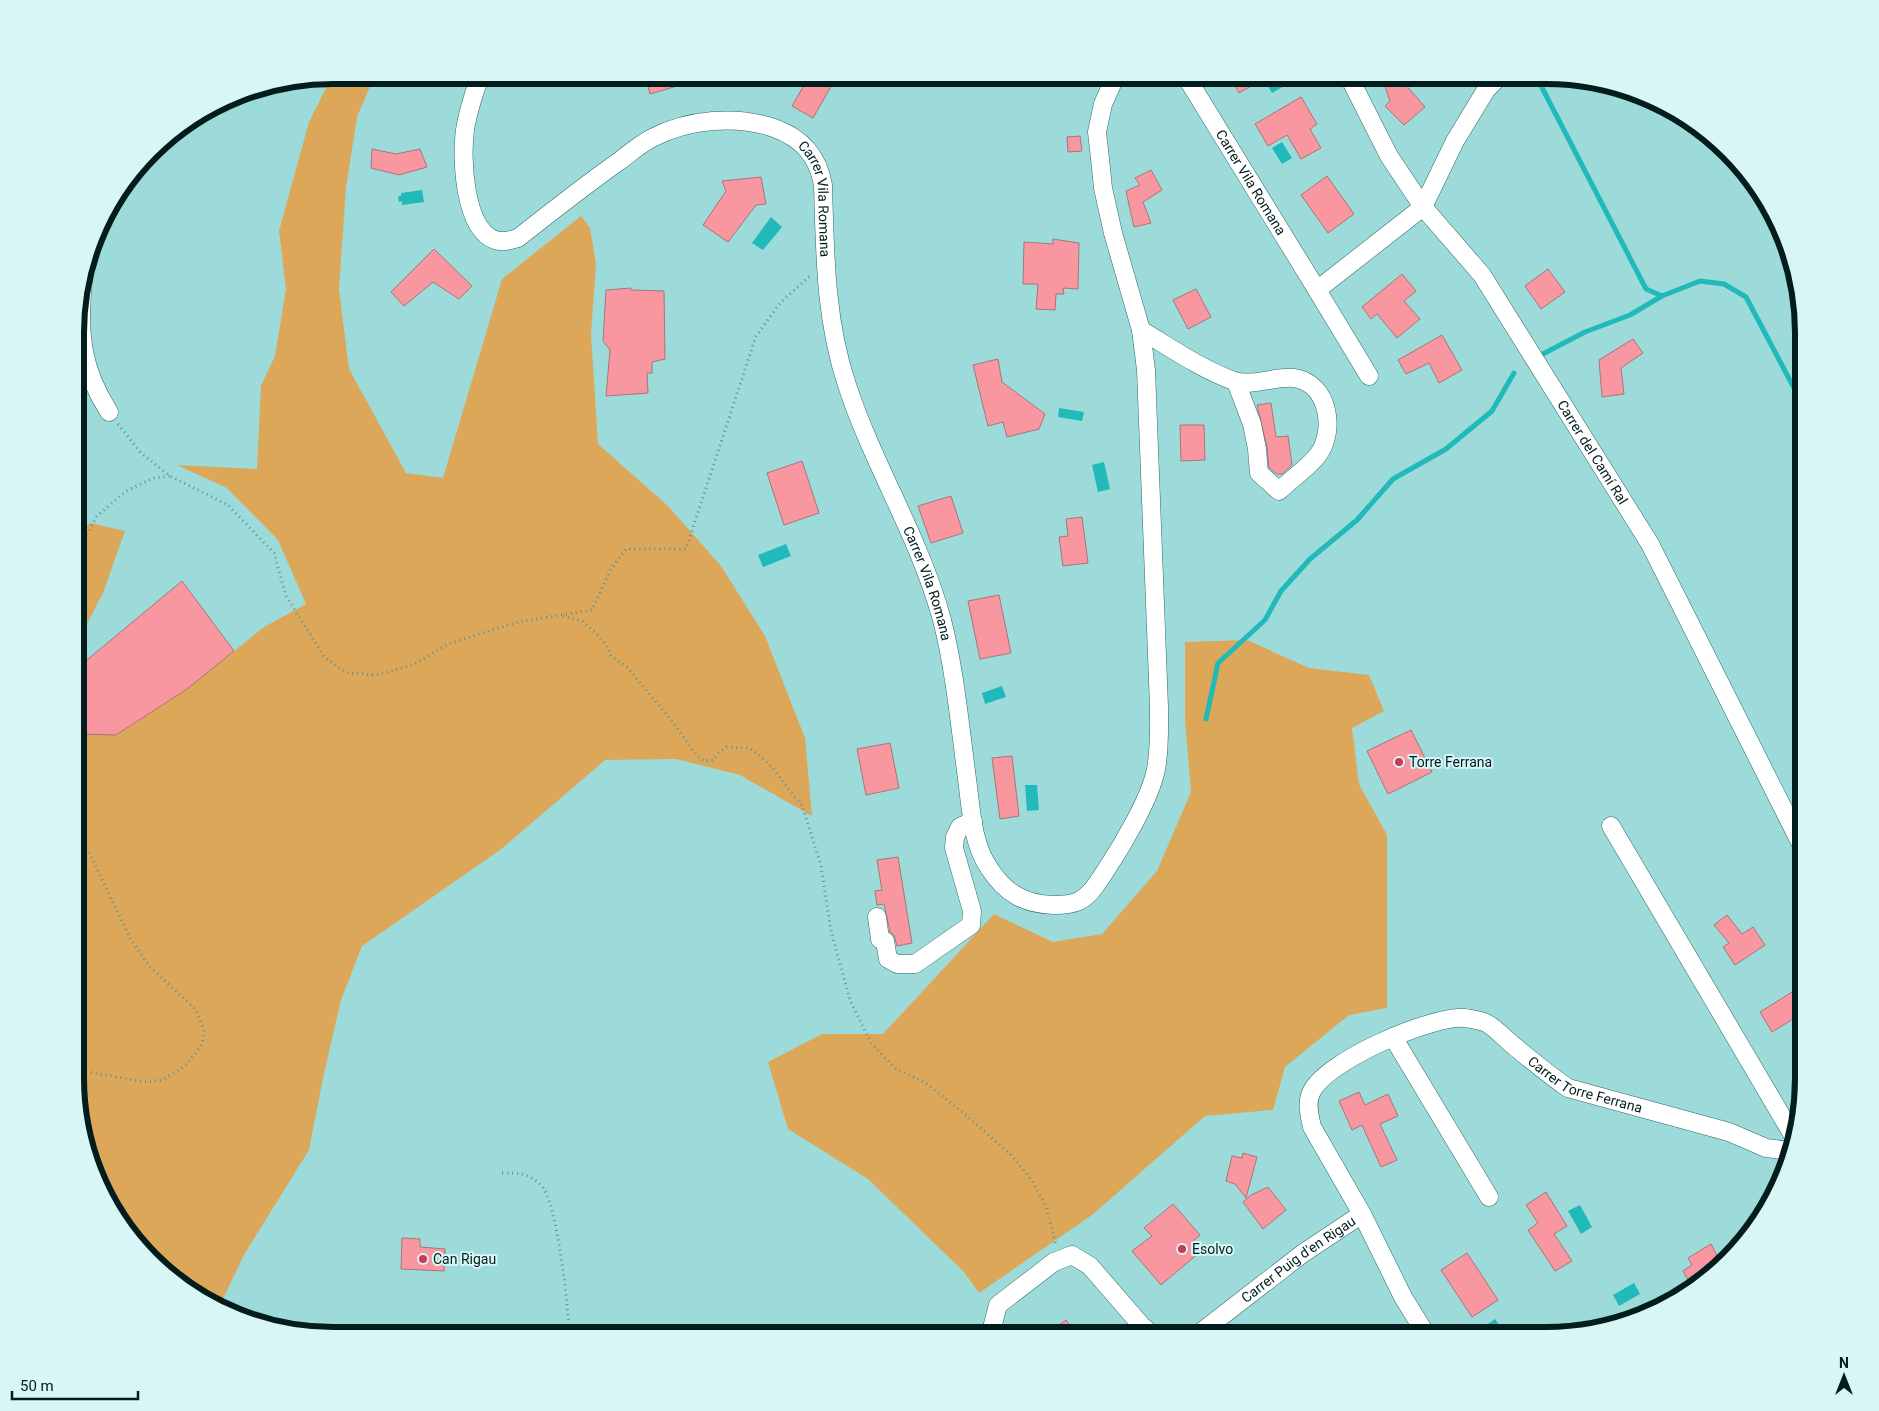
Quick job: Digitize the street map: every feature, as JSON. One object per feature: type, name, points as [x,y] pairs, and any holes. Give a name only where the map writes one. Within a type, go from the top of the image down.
[{"type":"street","name":"Carrer Vila Romana","points":[[479,84],[465,130],[464,180],[469,203],[477,222],[487,234],[496,240],[507,241],[518,238],[601,174],[652,138],[677,128],[728,120],[763,124],[786,132],[803,144],[815,158],[823,185],[829,312],[835,344],[846,384],[859,418],[925,566],[942,622],[954,682],[973,821],[978,844],[988,866],[1002,884],[1019,898],[1038,904],[1061,906],[1078,901],[1094,889],[1147,797],[1156,771],[1159,707],[1146,370],[1141,330],[1113,233],[1103,188],[1097,132],[1102,104],[1112,84]]},
{"type":"street","name":"Carrer Vila Romana","points":[[1191,84],[1369,376]]},
{"type":"street","name":"Carrer del Camí Ral","points":[[1352,84],[1389,156],[1423,208],[1482,275],[1650,544],[1795,832]]},
{"type":"street","points":[[1317,290],[1423,208],[1455,142],[1486,90],[1492,84]]},
{"type":"street","points":[[1141,330],[1201,365],[1236,382],[1295,378],[1311,385],[1322,395],[1327,416],[1325,440],[1318,454],[1279,491],[1259,472],[1252,424],[1236,382]]},
{"type":"street","points":[[84,355],[96,392],[109,412]]},
{"type":"street","points":[[877,917],[880,940],[885,941],[888,959],[897,964],[915,964],[970,925],[972,911],[954,848],[955,837],[960,827],[973,821]]},
{"type":"street","points":[[1611,826],[1790,1129]]},
{"type":"street","name":"Carrer Torre Ferrana","points":[[1362,1214],[1312,1127],[1308,1112],[1311,1093],[1324,1076],[1357,1054],[1393,1037],[1433,1023],[1464,1018],[1486,1023],[1547,1074],[1568,1088],[1729,1132],[1766,1148],[1785,1150]]},
{"type":"street","points":[[1393,1037],[1488,1197]]},
{"type":"street","name":"Carrer Puig d'en Rigau","points":[[1208,1327],[1302,1254],[1362,1214],[1403,1298],[1421,1327]]},
{"type":"street","points":[[992,1327],[998,1305],[1057,1260],[1072,1255],[1090,1266],[1143,1327]]},
{"type":"path","points":[[109,412],[141,453],[170,476],[228,504],[274,553],[286,596],[325,658],[347,673],[376,675],[413,665],[448,644],[518,622],[592,610],[611,569],[626,549],[686,549],[756,336],[781,302],[826,262]]},
{"type":"path","points":[[84,537],[97,516],[126,491],[154,478],[170,476]]},
{"type":"path","points":[[560,615],[582,621],[596,632],[608,647],[611,656],[628,668],[681,732],[696,755],[704,761],[713,760],[719,752],[727,747],[749,748],[772,767],[802,805],[821,866],[831,931],[850,1000],[871,1043],[896,1069],[926,1084],[967,1116],[1012,1156],[1033,1182],[1046,1207],[1056,1240],[1057,1260]]},
{"type":"path","points":[[84,842],[130,938],[149,966],[196,1010],[204,1030],[202,1045],[185,1066],[162,1080],[146,1082],[84,1071]]},
{"type":"path","points":[[502,1172],[522,1172],[542,1186],[554,1213],[569,1311],[569,1327]]},
{"type":"shaded area","points":[[328,84],[371,84],[357,117],[346,188],[339,289],[349,369],[406,473],[443,478],[502,279],[581,216],[590,228],[596,264],[591,334],[598,444],[668,506],[721,566],[765,636],[805,738],[812,816],[740,775],[676,759],[605,760],[500,850],[362,946],[341,1000],[309,1150],[244,1255],[222,1302],[181,1276],[145,1243],[109,1189],[92,1143],[84,1095],[84,734],[116,735],[187,689],[264,627],[306,604],[278,540],[227,488],[177,465],[257,469],[261,386],[275,356],[286,289],[279,231],[309,122]]},
{"type":"shaded area","points":[[90,523],[125,531],[103,593],[84,630],[84,530]]},
{"type":"shaded area","points":[[1247,640],[1309,668],[1369,675],[1384,711],[1352,728],[1359,784],[1387,835],[1387,1008],[1349,1015],[1285,1067],[1273,1110],[1205,1116],[1092,1215],[979,1293],[964,1272],[868,1179],[788,1129],[768,1062],[822,1034],[883,1034],[994,914],[1053,942],[1102,934],[1157,871],[1191,792],[1185,720],[1185,642]]},
{"type":"water","points":[[1267,84],[1288,84],[1272,93]]},
{"type":"water","points":[[1282,142],[1292,158],[1282,164],[1272,148]]},
{"type":"water","points":[[422,190],[424,202],[402,205],[402,201],[399,202],[398,196],[401,196],[401,193]]},
{"type":"water","points":[[771,217],[782,227],[763,250],[752,243]]},
{"type":"water","points":[[1059,408],[1084,412],[1082,421],[1058,417]]},
{"type":"water","points":[[1104,462],[1110,489],[1098,492],[1092,465]]},
{"type":"water","points":[[786,544],[791,556],[763,567],[758,555]]},
{"type":"water","points":[[1002,686],[1006,697],[985,704],[982,693]]},
{"type":"water","points":[[1025,785],[1037,785],[1039,810],[1027,811]]},
{"type":"water","points":[[1580,1205],[1592,1227],[1581,1234],[1568,1211]]},
{"type":"water","points":[[1634,1283],[1640,1294],[1619,1306],[1613,1295]]},
{"type":"water","points":[[1495,1319],[1501,1327],[1486,1327]]},
{"type":"building","points":[[647,84],[684,84],[650,94]]},
{"type":"building","points":[[805,84],[832,84],[813,118],[792,106]]},
{"type":"building","points":[[1234,84],[1254,84],[1239,93]]},
{"type":"building","points":[[1384,84],[1405,84],[1425,107],[1404,125],[1385,106],[1390,101]]},
{"type":"building","points":[[1301,97],[1317,124],[1310,129],[1321,148],[1301,159],[1287,135],[1268,146],[1255,124]]},
{"type":"building","points":[[1080,136],[1082,151],[1068,152],[1067,137]]},
{"type":"building","points":[[372,149],[396,154],[420,149],[427,167],[399,175],[371,168]]},
{"type":"building","points":[[1151,170],[1162,190],[1143,202],[1151,223],[1134,227],[1126,191],[1140,185],[1135,178]]},
{"type":"building","points":[[1327,176],[1354,214],[1328,233],[1301,195]]},
{"type":"building","points":[[761,177],[766,204],[756,205],[728,242],[703,225],[726,191],[722,181]]},
{"type":"building","points":[[1053,239],[1079,243],[1078,289],[1063,288],[1064,294],[1056,294],[1055,310],[1036,309],[1038,284],[1023,284],[1024,242],[1053,244]]},
{"type":"building","points":[[434,249],[472,286],[459,299],[433,282],[404,306],[391,292]]},
{"type":"building","points":[[1548,269],[1565,292],[1541,309],[1525,286]]},
{"type":"building","points":[[1402,274],[1416,291],[1404,301],[1420,319],[1397,338],[1377,314],[1371,319],[1362,307]]},
{"type":"building","points":[[631,288],[631,290],[664,291],[665,359],[652,362],[652,373],[647,373],[648,393],[606,396],[610,350],[603,341],[606,290]]},
{"type":"building","points":[[1196,289],[1211,317],[1188,329],[1173,300]]},
{"type":"building","points":[[1442,335],[1462,370],[1439,383],[1429,363],[1406,374],[1398,360]]},
{"type":"building","points":[[1633,339],[1643,353],[1621,368],[1624,394],[1602,397],[1599,360]]},
{"type":"building","points":[[998,359],[1002,382],[1045,414],[1039,429],[1007,437],[1003,422],[988,426],[973,365]]},
{"type":"building","points":[[1271,403],[1276,437],[1288,436],[1292,465],[1282,474],[1277,474],[1269,468],[1267,447],[1257,405]]},
{"type":"building","points":[[1180,425],[1204,425],[1205,460],[1181,461]]},
{"type":"building","points":[[802,461],[819,513],[784,525],[767,473]]},
{"type":"building","points":[[951,496],[963,533],[931,543],[918,506]]},
{"type":"building","points":[[1082,517],[1088,563],[1063,566],[1059,537],[1068,536],[1066,519]]},
{"type":"building","points":[[182,581],[234,651],[187,689],[116,735],[84,734],[84,662]]},
{"type":"building","points":[[999,595],[1011,653],[980,659],[968,601]]},
{"type":"building","name":"Torre Ferrana","points":[[1411,730],[1432,772],[1388,794],[1367,751]]},
{"type":"building","points":[[890,743],[899,788],[866,795],[857,749]]},
{"type":"building","points":[[1012,756],[1019,816],[1000,819],[992,758]]},
{"type":"building","points":[[898,857],[912,943],[897,946],[894,935],[890,932],[884,904],[877,905],[875,891],[882,890],[877,860]]},
{"type":"building","points":[[1727,915],[1742,934],[1753,927],[1765,945],[1735,965],[1723,947],[1729,943],[1714,925]]},
{"type":"building","points":[[1795,990],[1795,1018],[1772,1032],[1760,1012]]},
{"type":"building","points":[[1359,1092],[1365,1105],[1388,1094],[1398,1116],[1380,1124],[1397,1160],[1381,1167],[1362,1125],[1352,1130],[1339,1101]]},
{"type":"building","points":[[1243,1153],[1257,1157],[1246,1198],[1235,1184],[1226,1181],[1232,1156],[1242,1158]]},
{"type":"building","points":[[1268,1187],[1286,1210],[1263,1229],[1243,1202],[1251,1195]]},
{"type":"building","points":[[1546,1192],[1567,1226],[1554,1234],[1572,1261],[1555,1271],[1528,1230],[1538,1223],[1526,1205]]},
{"type":"building","points":[[1173,1204],[1200,1235],[1192,1242],[1199,1253],[1161,1285],[1132,1251],[1152,1236],[1144,1228]]},
{"type":"building","name":"Can Rigau","points":[[402,1238],[420,1239],[420,1247],[445,1249],[444,1271],[401,1269]]},
{"type":"building","points":[[1711,1244],[1718,1258],[1689,1282],[1683,1271],[1692,1265],[1688,1258]]},
{"type":"building","points":[[1467,1253],[1498,1300],[1472,1317],[1441,1270]]},
{"type":"building","points":[[1066,1320],[1071,1327],[1056,1327]]},
{"type":"waterway","points":[[1540,84],[1646,289],[1662,296],[1700,281],[1724,284],[1746,297],[1795,390]]},
{"type":"waterway","points":[[1541,355],[1585,332],[1630,315],[1662,296]]},
{"type":"waterway","points":[[1206,719],[1218,663],[1265,620],[1281,591],[1310,559],[1357,520],[1393,479],[1446,449],[1492,411],[1514,373]]},
{"type":"place","name":"Torre Ferrana","points":[[1399,762]]},
{"type":"place","name":"Esolvo","points":[[1182,1249]]},
{"type":"place","name":"Can Rigau","points":[[423,1259]]}]
